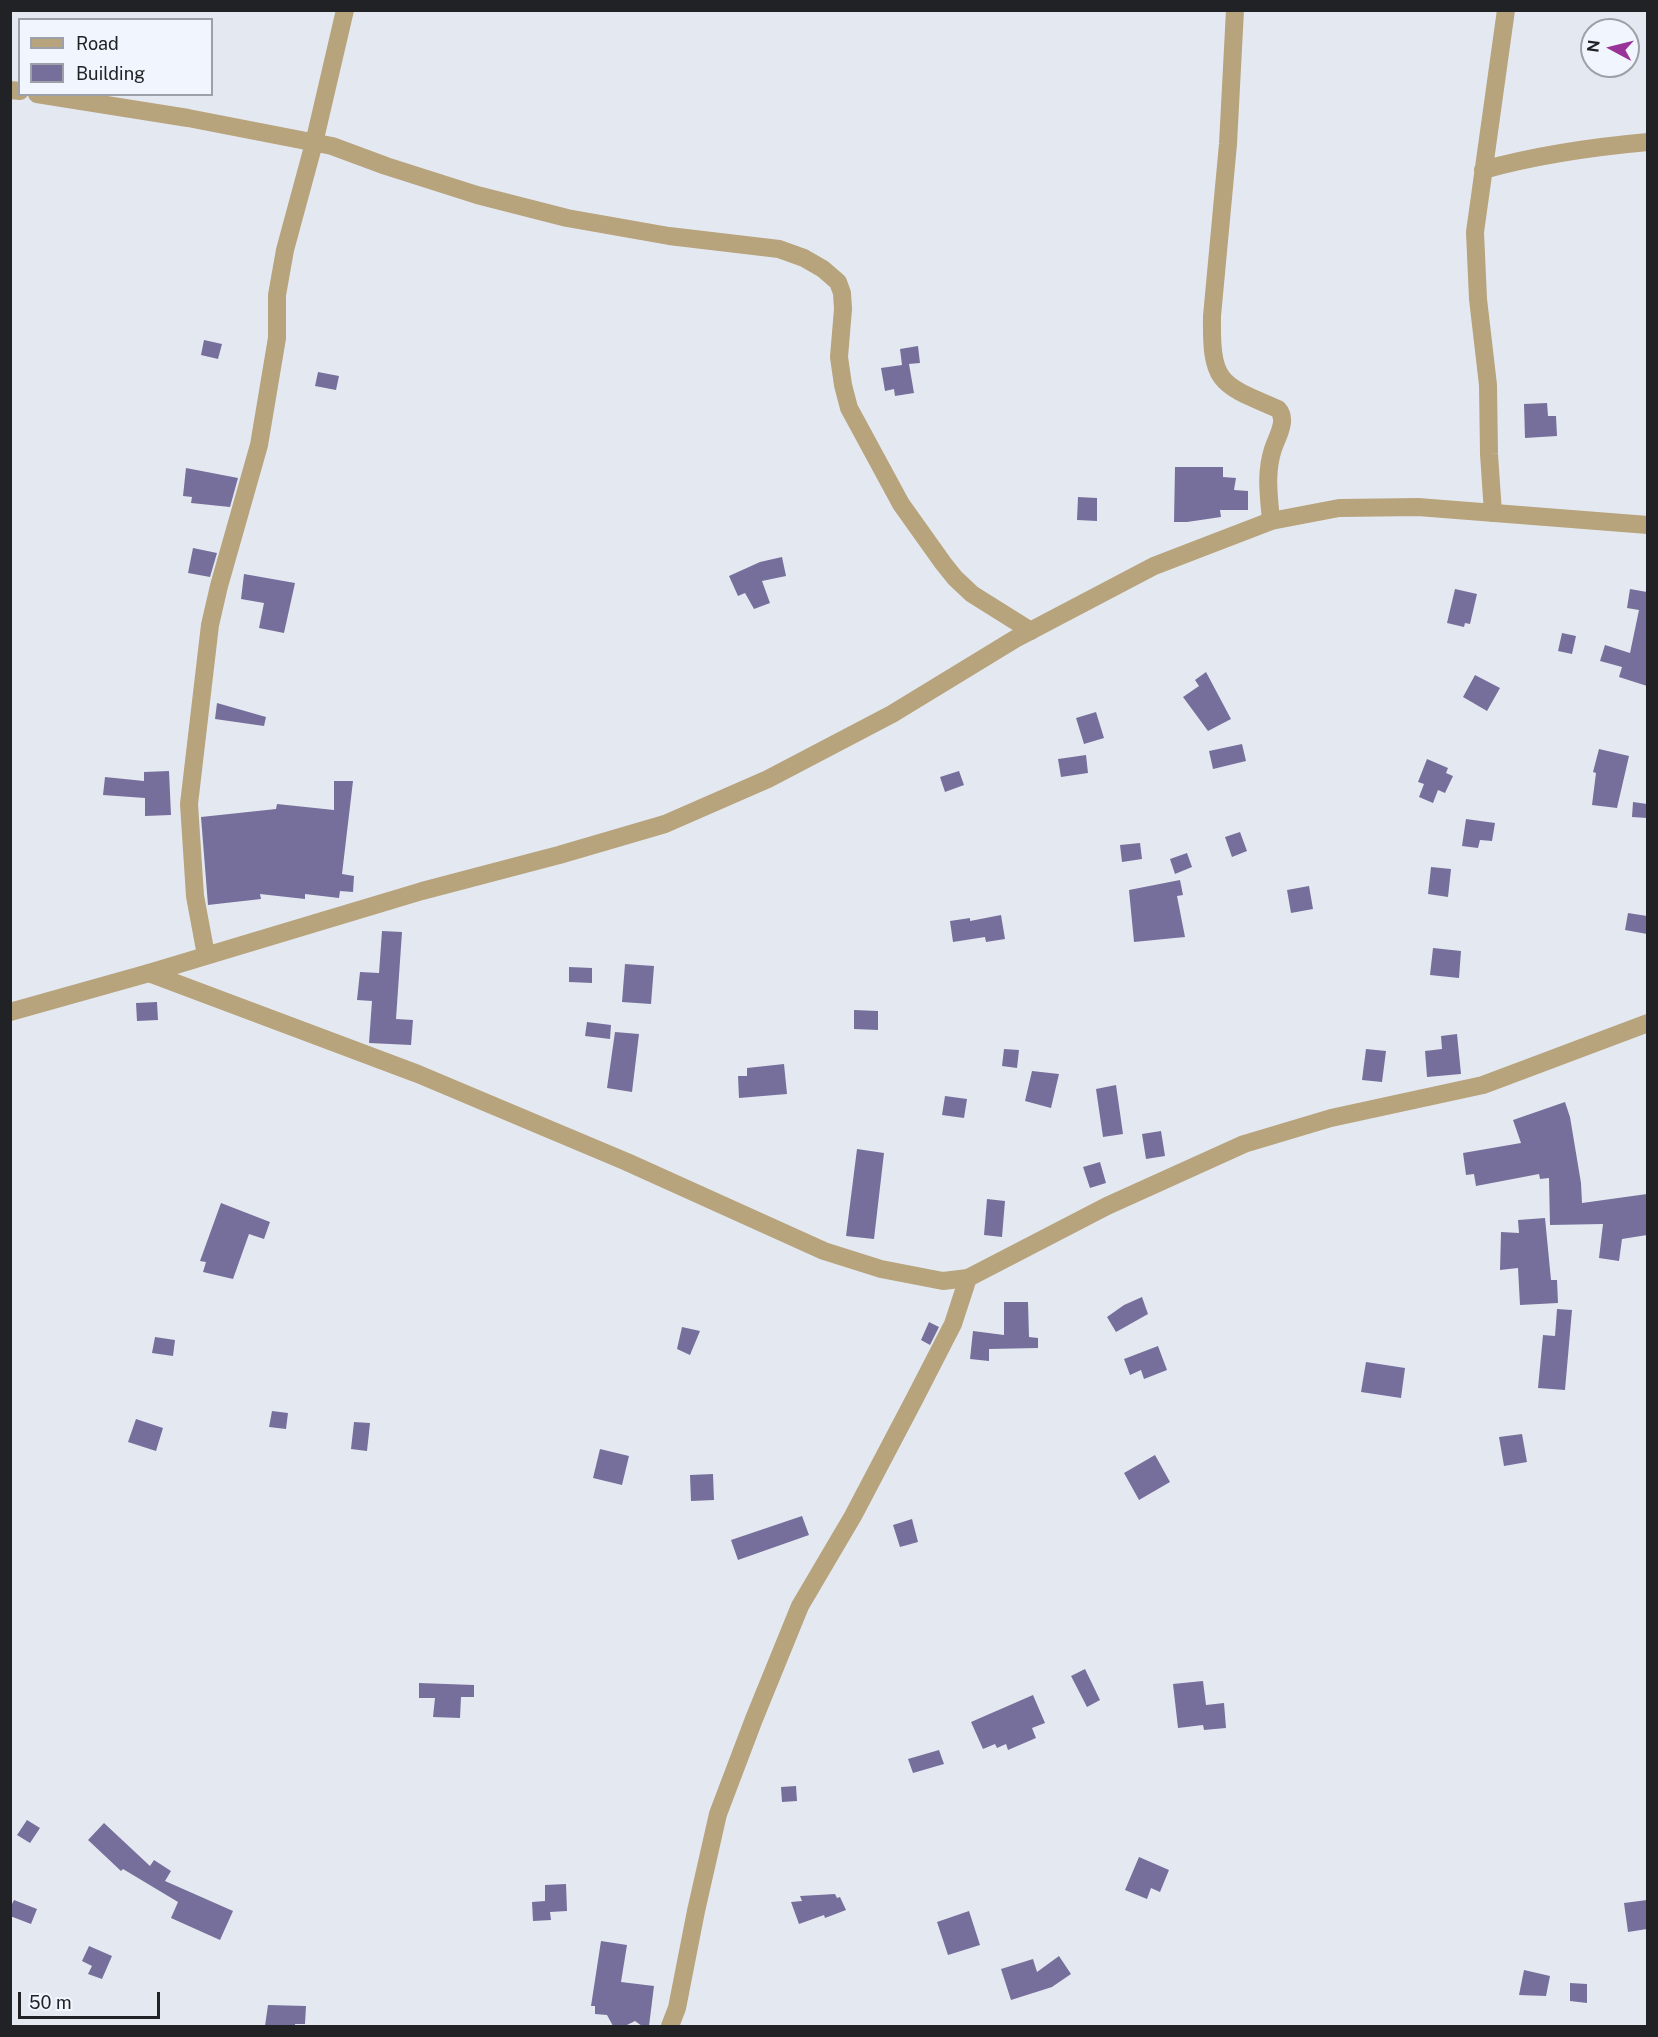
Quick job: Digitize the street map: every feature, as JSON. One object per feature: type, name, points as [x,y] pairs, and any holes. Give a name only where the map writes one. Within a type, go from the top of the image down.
[{"type":"street","points":[[206,955],[195,896],[189,804],[210,625],[259,445],[277,338],[278,295],[285,250],[314,143],[345,10]]},
{"type":"street","points":[[1235,10],[1233,68],[1212,316],[1212,351],[1223,381],[1247,396],[1278,409],[1282,414],[1283,419],[1267,476],[1271,521]]},
{"type":"street","points":[[1494,513],[1489,454],[1488,385],[1478,299],[1474,232],[1506,10]]},
{"type":"street","points":[[50,96],[189,118],[345,150],[386,166],[477,195],[567,218],[669,236],[779,249],[804,258],[823,269],[838,282],[842,293],[843,309],[839,357],[849,408],[901,504],[955,578],[972,594],[1031,631]]},
{"type":"street","points":[[1483,170],[1520,159],[1647,142]]},
{"type":"street","points":[[10,1012],[422,891],[665,824],[768,779],[892,714],[1031,631],[1154,566],[1271,521],[1340,508],[1418,507],[1647,525]]},
{"type":"street","points":[[149,973],[418,1074],[627,1162],[824,1251],[881,1269],[943,1281],[968,1278],[1107,1206],[1244,1144],[1331,1118],[1483,1085],[1647,1023]]},
{"type":"street","points":[[670,2026],[677,2008],[718,1814],[754,1719],[800,1606],[853,1516],[953,1324],[968,1278]]},
{"type":"building","points":[[204,340],[222,344],[218,359],[201,355]]},
{"type":"building","points":[[918,346],[920,363],[909,364],[914,393],[895,396],[894,389],[885,391],[881,368],[902,365],[900,349]]},
{"type":"building","points":[[318,372],[339,376],[336,390],[315,386]]},
{"type":"building","points":[[1547,403],[1548,416],[1556,416],[1557,436],[1525,438],[1524,404]]},
{"type":"building","points":[[1175,467],[1223,467],[1223,477],[1236,478],[1234,490],[1248,491],[1248,510],[1220,510],[1221,517],[1174,522]]},
{"type":"building","points":[[186,468],[238,478],[230,507],[191,503],[192,497],[183,496]]},
{"type":"building","points":[[1078,497],[1097,498],[1097,521],[1077,520]]},
{"type":"building","points":[[193,548],[217,553],[210,577],[188,573]]},
{"type":"building","points":[[782,557],[786,576],[762,581],[770,603],[754,609],[745,593],[738,596],[729,576],[760,562]]},
{"type":"building","points":[[244,574],[295,583],[284,633],[259,628],[264,603],[241,599]]},
{"type":"building","points":[[1455,589],[1477,594],[1470,624],[1465,623],[1464,627],[1447,623]]},
{"type":"building","points":[[1630,589],[1647,592],[1647,686],[1619,677],[1622,667],[1600,661],[1605,645],[1630,653],[1639,610],[1627,608]]},
{"type":"building","points":[[1562,633],[1576,636],[1572,654],[1558,651]]},
{"type":"building","points":[[1206,672],[1231,719],[1208,731],[1183,697],[1199,686],[1195,680]]},
{"type":"building","points":[[1475,675],[1500,688],[1487,711],[1463,697]]},
{"type":"building","points":[[217,703],[266,717],[264,726],[215,719]]},
{"type":"building","points":[[1096,712],[1104,738],[1084,744],[1076,718]]},
{"type":"building","points":[[1242,744],[1246,761],[1213,769],[1209,751]]},
{"type":"building","points":[[1599,749],[1629,756],[1617,808],[1592,805],[1596,773],[1593,772]]},
{"type":"building","points":[[1086,755],[1088,773],[1061,777],[1058,759]]},
{"type":"building","points":[[1427,759],[1448,768],[1446,773],[1453,776],[1445,793],[1438,790],[1433,803],[1419,797],[1424,784],[1418,782]]},
{"type":"building","points":[[169,771],[171,815],[145,816],[145,798],[103,795],[105,777],[144,781],[144,772]]},
{"type":"building","points":[[959,771],[964,785],[945,792],[940,777]]},
{"type":"building","points":[[334,781],[353,781],[342,874],[354,876],[353,892],[340,891],[339,898],[305,894],[305,899],[260,894],[261,899],[208,905],[201,817],[276,809],[277,804],[334,810]]},
{"type":"building","points":[[1633,802],[1647,804],[1647,818],[1632,817]]},
{"type":"building","points":[[1466,819],[1495,823],[1492,841],[1480,840],[1478,848],[1462,846]]},
{"type":"building","points":[[1240,832],[1247,851],[1232,857],[1225,837]]},
{"type":"building","points":[[1140,843],[1142,859],[1122,862],[1120,845]]},
{"type":"building","points":[[1187,853],[1192,867],[1175,874],[1170,859]]},
{"type":"building","points":[[1431,867],[1451,869],[1448,897],[1428,894]]},
{"type":"building","points":[[1180,880],[1183,895],[1177,896],[1185,937],[1134,942],[1129,890]]},
{"type":"building","points":[[1309,886],[1313,909],[1291,913],[1287,890]]},
{"type":"building","points":[[1628,913],[1647,916],[1647,934],[1625,930]]},
{"type":"building","points":[[1001,915],[1005,939],[986,942],[985,937],[953,942],[950,921],[970,918],[970,921]]},
{"type":"building","points":[[382,931],[402,932],[396,1019],[413,1020],[411,1045],[369,1043],[372,1001],[357,1000],[360,972],[379,973]]},
{"type":"building","points":[[1433,948],[1461,951],[1459,978],[1430,975]]},
{"type":"building","points":[[625,964],[654,966],[651,1004],[622,1002]]},
{"type":"building","points":[[569,967],[592,968],[592,983],[569,982]]},
{"type":"building","points":[[157,1002],[158,1020],[137,1021],[136,1003]]},
{"type":"building","points":[[854,1010],[878,1011],[878,1030],[854,1029]]},
{"type":"building","points":[[587,1022],[611,1025],[610,1039],[585,1036]]},
{"type":"building","points":[[615,1032],[639,1034],[632,1092],[607,1088]]},
{"type":"building","points":[[1457,1034],[1461,1074],[1427,1077],[1425,1051],[1442,1049],[1441,1036]]},
{"type":"building","points":[[1004,1049],[1019,1050],[1017,1068],[1002,1066]]},
{"type":"building","points":[[1366,1049],[1386,1051],[1382,1082],[1362,1080]]},
{"type":"building","points":[[784,1064],[787,1094],[739,1098],[738,1076],[747,1076],[747,1068]]},
{"type":"building","points":[[1032,1071],[1059,1074],[1051,1108],[1025,1101]]},
{"type":"building","points":[[1116,1085],[1123,1134],[1103,1137],[1096,1089]]},
{"type":"building","points":[[945,1096],[967,1099],[964,1118],[942,1115]]},
{"type":"building","points":[[1565,1102],[1570,1117],[1582,1203],[1647,1194],[1647,1235],[1622,1239],[1619,1261],[1599,1258],[1603,1224],[1550,1225],[1549,1178],[1540,1179],[1539,1174],[1476,1186],[1474,1174],[1466,1175],[1463,1153],[1521,1143],[1513,1120]]},
{"type":"building","points":[[1161,1131],[1165,1156],[1146,1159],[1142,1134]]},
{"type":"building","points":[[857,1149],[884,1153],[874,1239],[846,1236]]},
{"type":"building","points":[[1100,1162],[1106,1183],[1090,1188],[1083,1167]]},
{"type":"building","points":[[987,1199],[1005,1201],[1002,1237],[984,1235]]},
{"type":"building","points":[[221,1203],[270,1222],[264,1239],[249,1234],[233,1279],[203,1272],[206,1262],[200,1261]]},
{"type":"building","points":[[1545,1218],[1551,1280],[1557,1280],[1558,1303],[1520,1305],[1518,1268],[1500,1270],[1501,1232],[1519,1233],[1518,1220]]},
{"type":"building","points":[[1142,1297],[1148,1314],[1116,1332],[1107,1317],[1124,1305]]},
{"type":"building","points":[[1004,1302],[1028,1302],[1029,1337],[1038,1338],[1038,1348],[989,1349],[989,1361],[970,1359],[973,1331],[1004,1335]]},
{"type":"building","points":[[1557,1309],[1572,1310],[1565,1390],[1538,1388],[1543,1335],[1555,1336]]},
{"type":"building","points":[[929,1322],[939,1327],[930,1345],[921,1340]]},
{"type":"building","points":[[682,1327],[700,1331],[690,1355],[677,1349]]},
{"type":"building","points":[[155,1337],[175,1340],[173,1356],[152,1353]]},
{"type":"building","points":[[1158,1346],[1167,1370],[1144,1379],[1141,1370],[1130,1375],[1124,1359]]},
{"type":"building","points":[[1366,1362],[1405,1368],[1401,1398],[1361,1392]]},
{"type":"building","points":[[272,1411],[288,1413],[286,1429],[269,1427]]},
{"type":"building","points":[[136,1419],[163,1428],[156,1451],[128,1442]]},
{"type":"building","points":[[354,1422],[370,1423],[367,1451],[351,1449]]},
{"type":"building","points":[[1522,1434],[1527,1462],[1504,1466],[1499,1437]]},
{"type":"building","points":[[600,1449],[629,1456],[622,1485],[593,1478]]},
{"type":"building","points":[[1155,1455],[1170,1482],[1139,1500],[1124,1473]]},
{"type":"building","points":[[713,1474],[714,1500],[691,1501],[690,1475]]},
{"type":"building","points":[[802,1516],[809,1535],[738,1560],[731,1540]]},
{"type":"building","points":[[912,1519],[918,1542],[900,1547],[893,1525]]},
{"type":"building","points":[[1085,1669],[1100,1700],[1087,1707],[1071,1676]]},
{"type":"building","points":[[1203,1681],[1206,1705],[1224,1703],[1226,1728],[1204,1730],[1203,1725],[1178,1728],[1173,1684]]},
{"type":"building","points":[[419,1683],[474,1685],[474,1697],[461,1697],[460,1718],[433,1717],[435,1698],[419,1698]]},
{"type":"building","points":[[1033,1695],[1045,1723],[1032,1728],[1036,1738],[1008,1750],[1006,1744],[997,1748],[995,1744],[983,1749],[971,1722]]},
{"type":"building","points":[[939,1750],[944,1764],[913,1773],[908,1759]]},
{"type":"building","points":[[796,1786],[797,1801],[782,1802],[781,1787]]},
{"type":"building","points":[[27,1820],[40,1828],[30,1843],[17,1835]]},
{"type":"building","points":[[104,1823],[150,1866],[154,1860],[171,1871],[165,1881],[233,1911],[220,1940],[171,1918],[178,1902],[123,1869],[121,1871],[88,1840]]},
{"type":"building","points":[[1139,1857],[1169,1870],[1160,1892],[1151,1888],[1147,1899],[1125,1890]]},
{"type":"building","points":[[566,1884],[567,1911],[550,1912],[551,1920],[533,1921],[532,1902],[545,1901],[545,1885]]},
{"type":"building","points":[[835,1894],[837,1898],[840,1897],[846,1910],[799,1924],[791,1902],[802,1901],[800,1896]]},
{"type":"building","points":[[14,1900],[37,1909],[31,1924],[10,1916],[10,1908]]},
{"type":"building","points":[[1647,1900],[1647,1929],[1628,1932],[1624,1903]]},
{"type":"building","points":[[969,1911],[980,1945],[948,1955],[937,1922]]},
{"type":"building","points":[[601,1941],[627,1945],[621,1982],[654,1986],[649,2026],[642,2026],[635,2021],[625,2026],[613,2026],[607,2015],[595,2014],[595,2006],[591,2006]]},
{"type":"building","points":[[89,1946],[112,1956],[102,1979],[88,1974],[92,1966],[82,1961]]},
{"type":"building","points":[[1059,1956],[1071,1974],[1052,1987],[1011,2000],[1001,1969],[1033,1959],[1037,1972]]},
{"type":"building","points":[[1524,1970],[1550,1976],[1546,1996],[1519,1995]]},
{"type":"building","points":[[1570,1983],[1587,1984],[1587,2003],[1570,2001]]},
{"type":"building","points":[[268,2005],[306,2006],[305,2024],[265,2026]]}]
